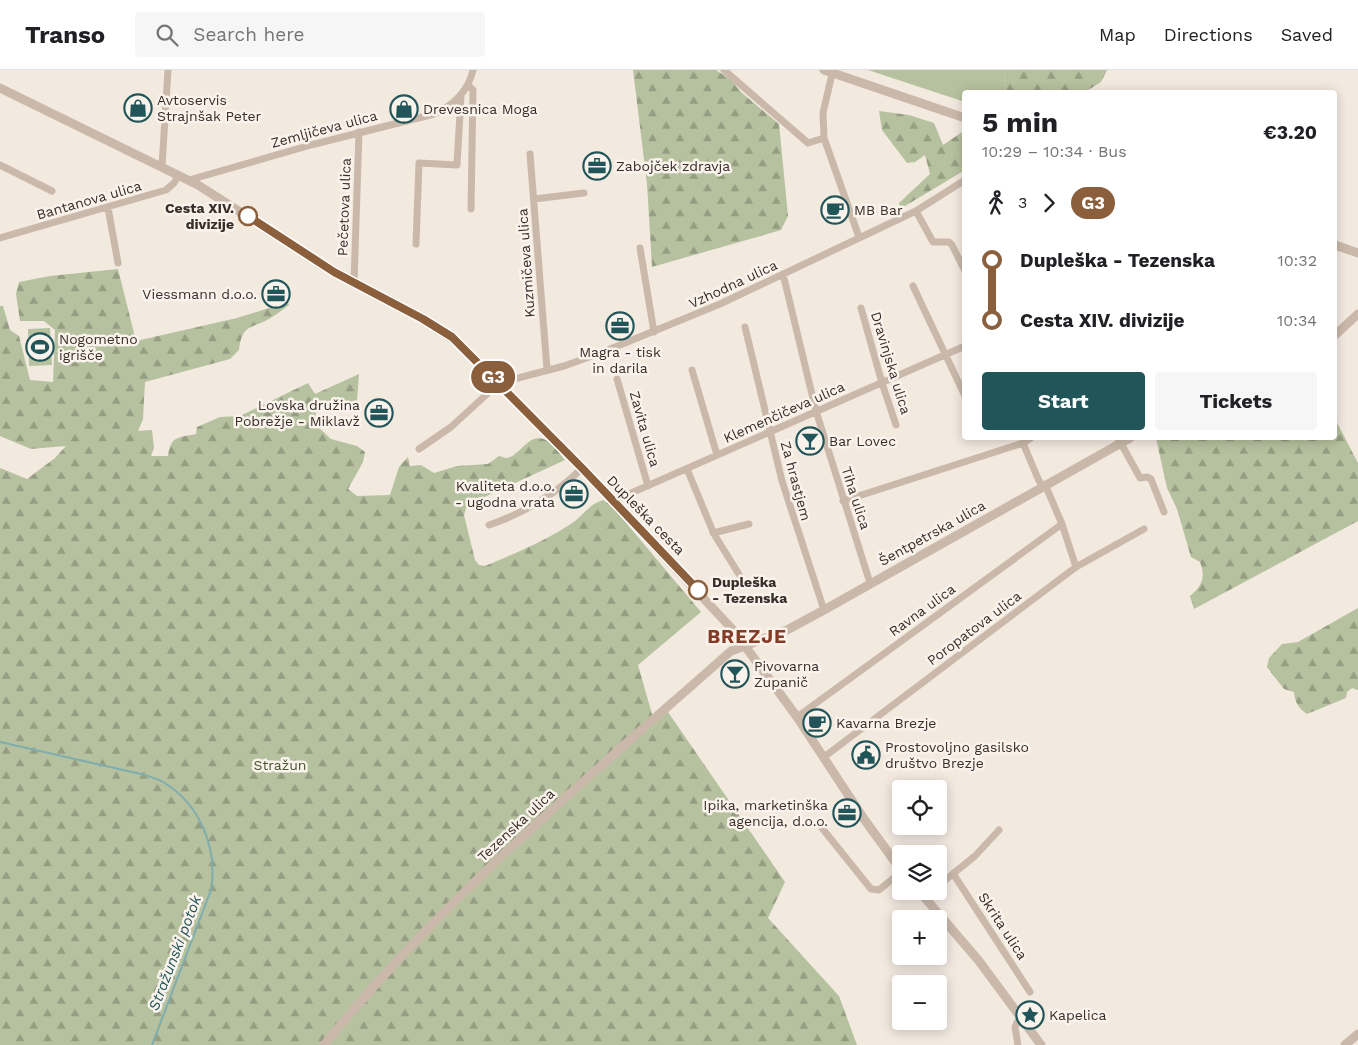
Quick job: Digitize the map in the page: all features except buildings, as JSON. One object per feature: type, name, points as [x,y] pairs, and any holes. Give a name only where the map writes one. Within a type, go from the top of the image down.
[{"type":"street","points":[[162,166],[168,70]]},
{"type":"street","name":"Zemljičeva ulica","points":[[189,180],[359,132],[434,114],[445,109],[461,96],[468,85],[473,70]]},
{"type":"street","points":[[724,70],[808,142],[824,138]]},
{"type":"street","points":[[859,237],[824,138],[823,113],[830,71],[962,117]]},
{"type":"street","points":[[468,85],[473,90],[471,209]]},
{"type":"street","points":[[0,88],[189,180],[228,202],[308,256],[441,330],[461,345],[499,382],[451,427],[419,449]]},
{"type":"street","name":"Zemljičeva ulica","points":[[416,244],[419,163],[457,165],[461,96]]},
{"type":"street","name":"Pečetova ulica","points":[[354,283],[359,132]]},
{"type":"street","name":"Kuzmičeva ulica","points":[[530,154],[547,369]]},
{"type":"street","points":[[0,165],[52,191]]},
{"type":"street","name":"Bantanova ulica","points":[[0,238],[166,190],[179,175]]},
{"type":"street","name":"Vzhodna ulica","points":[[499,382],[596,355],[654,332],[916,211],[962,182]]},
{"type":"street","points":[[534,199],[584,193]]},
{"type":"street","points":[[108,208],[118,263]]},
{"type":"street","points":[[916,211],[929,238],[933,242],[949,242],[962,265]]},
{"type":"street","points":[[1337,246],[1358,253]]},
{"type":"street","points":[[640,248],[654,332]]},
{"type":"street","name":"Tiha ulica","points":[[783,274],[816,411],[870,583]]},
{"type":"street","points":[[913,286],[962,390]]},
{"type":"street","name":"Dravinjska ulica","points":[[861,308],[882,384],[896,425]]},
{"type":"street","points":[[1337,333],[1358,314]]},
{"type":"street","name":"Za hrastjem","points":[[745,327],[794,523],[824,610]]},
{"type":"street","name":"Klemenčičeva ulica","points":[[613,501],[962,347]]},
{"type":"street","points":[[692,370],[717,455]]},
{"type":"street","name":"Zavita ulica","points":[[617,379],[648,486]]},
{"type":"street","name":"Dupleška cesta","points":[[499,382],[688,580],[744,645],[797,717],[864,820],[892,859]]},
{"type":"street","points":[[843,501],[1027,440]]},
{"type":"street","points":[[1119,440],[1138,476],[1143,479],[1147,477],[1151,479],[1164,512]]},
{"type":"street","name":"Šentpetrska ulica","points":[[744,645],[787,630],[824,610],[1044,485],[1119,440]]},
{"type":"street","points":[[1022,443],[1039,481],[1044,485],[1062,524],[1076,567]]},
{"type":"street","points":[[489,525],[502,521],[543,498],[582,468]]},
{"type":"street","points":[[687,469],[713,533],[740,576]]},
{"type":"street","points":[[713,533],[749,524]]},
{"type":"street","name":"Ravna ulica","points":[[797,717],[1062,524]]},
{"type":"street","name":"Poropatova ulica","points":[[824,757],[1076,567],[1144,529]]},
{"type":"street","name":"Tezenska ulica","points":[[324,1045],[360,1000],[450,905],[673,701],[731,651],[744,645]]},
{"type":"street","name":"Dupleška cesta","points":[[822,828],[871,889],[879,890],[892,879]]},
{"type":"street","points":[[947,880],[999,830]]},
{"type":"street","name":"Skrita ulica","points":[[954,875],[1030,992]]},
{"type":"street","points":[[930,900],[979,961],[1041,1045]]},
{"type":"street","points":[[1018,1045],[1015,1028],[1020,1016]]},
{"type":"street","points":[[1346,1045],[1358,1034]]},
{"type":"green space","points":[[633,70],[716,70],[730,79],[742,93],[779,124],[788,216],[781,230],[652,267],[647,184]]},
{"type":"green space","points":[[868,70],[1005,70],[1004,79],[1007,90],[962,90],[962,101]]},
{"type":"green space","points":[[1005,70],[1107,70],[1101,82],[1088,90],[1007,90],[1004,79]]},
{"type":"green space","points":[[879,111],[909,115],[934,123],[943,145],[962,132],[962,172],[900,209],[899,203],[930,174],[925,155],[915,162],[907,163],[882,130]]},
{"type":"green space","name":"Stražun","points":[[118,269],[136,341],[237,318],[288,302],[289,305],[269,319],[248,329],[242,336],[239,350],[230,359],[145,382],[143,419],[138,431],[152,430],[154,448],[151,456],[168,456],[173,441],[184,436],[196,434],[197,427],[220,417],[240,416],[308,383],[315,394],[359,374],[357,401],[317,408],[314,423],[331,439],[357,446],[365,452],[363,462],[348,489],[357,496],[390,495],[399,467],[408,457],[410,466],[421,465],[434,473],[457,466],[488,464],[499,456],[511,457],[530,441],[542,439],[549,442],[565,460],[467,505],[464,515],[475,560],[479,565],[485,566],[543,540],[565,528],[598,502],[603,500],[611,505],[701,612],[638,665],[654,721],[668,712],[785,882],[768,918],[839,996],[857,1045],[0,1045],[0,468],[27,479],[55,458],[66,446],[31,449],[0,436],[0,306],[3,306],[10,330],[19,336],[30,380],[53,382],[55,330],[44,321],[20,321],[16,294],[19,282],[50,276]]},
{"type":"green space","name":"Nogometno igrišče","points":[[50,328],[52,365],[29,366],[28,329]]},
{"type":"green space","points":[[1337,423],[1358,463],[1358,521],[1194,609],[1190,596],[1202,581],[1202,567],[1200,562],[1191,557],[1177,509],[1167,488],[1156,440],[1337,440]]},
{"type":"green space","points":[[1358,608],[1358,690],[1352,688],[1347,692],[1346,698],[1307,714],[1301,709],[1295,699],[1294,692],[1284,689],[1267,667],[1269,658],[1282,644],[1298,642]]},
{"type":"waterway","name":"Stražunski potok","points":[[0,742],[158,779],[176,791],[187,802],[203,828],[212,858],[211,890],[152,1045]]},
{"type":"bus line","name":"G3","points":[[248,216],[334,272],[423,319],[452,337],[499,382],[698,590]]},
{"type":"place","name":"Avtoservis Strajnšak Peter","points":[[138,108]]},
{"type":"place","name":"Drevesnica Moga","points":[[404,109]]},
{"type":"place","name":"Zabojček zdravja","points":[[597,166]]},
{"type":"place","name":"MB Bar","points":[[835,210]]},
{"type":"place","name":"Cesta XIV. divizije","points":[[248,216]]},
{"type":"place","name":"Viessmann d.o.o.","points":[[276,294]]},
{"type":"place","name":"Magra - tisk in darila","points":[[620,326]]},
{"type":"place","name":"Nogometno igrišče","points":[[40,347]]},
{"type":"place","name":"Lovska družina Pobrežje - Miklavž","points":[[379,413]]},
{"type":"place","name":"Bar Lovec","points":[[810,441]]},
{"type":"place","name":"Kvaliteta d.o.o. - ugodna vrata","points":[[574,494]]},
{"type":"place","name":"Dupleška - Tezenska","points":[[698,590]]},
{"type":"place","name":"Pivovarna Zupanič","points":[[735,674]]},
{"type":"place","name":"Kavarna Brezje","points":[[817,723]]},
{"type":"place","name":"Prostovoljno gasilsko društvo Brezje","points":[[866,755]]},
{"type":"place","name":"Ipika, marketinška agencija, d.o.o.","points":[[847,813]]},
{"type":"place","name":"Kapelica","points":[[1030,1015]]},
{"type":"district","name":"BREZJE","points":[[747,636]]}]
